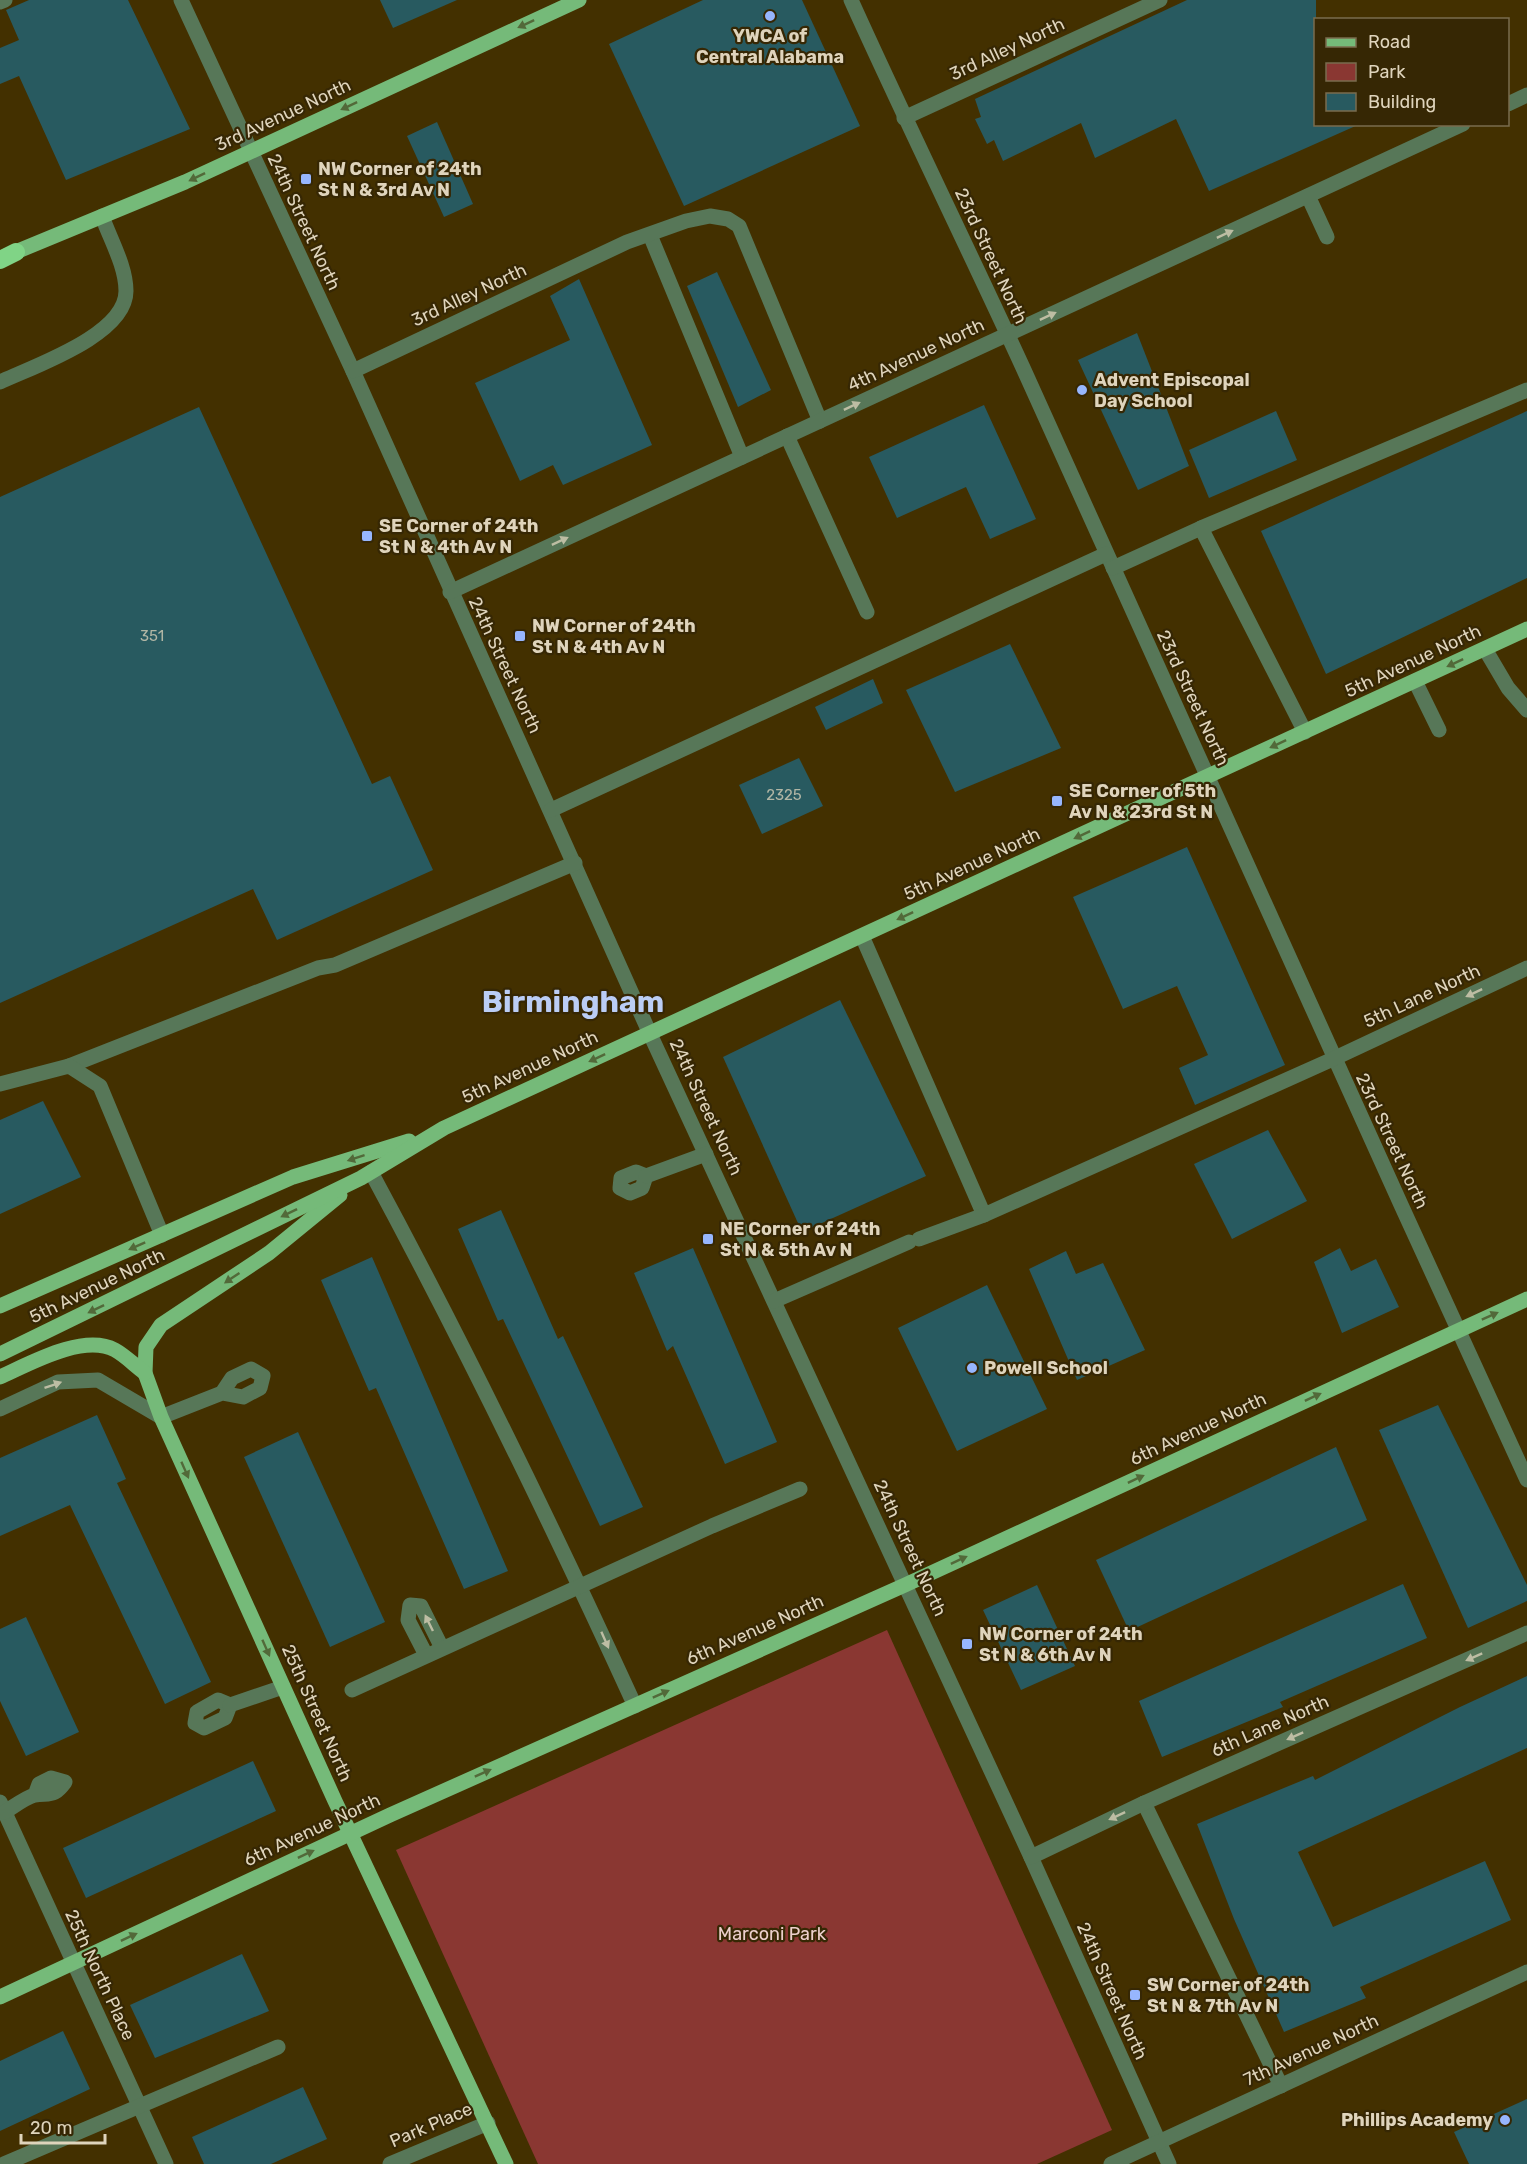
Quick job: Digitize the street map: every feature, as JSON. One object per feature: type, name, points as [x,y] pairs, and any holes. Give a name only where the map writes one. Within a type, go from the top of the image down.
[{"type":"main road","name":"3rd Avenue North","points":[[6,257],[185,182],[579,0]]},
{"type":"main road","name":"5th Avenue North","points":[[0,1354],[366,1175],[432,1134],[1527,629]]},
{"type":"main road","name":"5th Avenue North","points":[[0,1306],[293,1177],[432,1134]]},
{"type":"main road","points":[[145,1373],[146,1347],[161,1325],[269,1253],[366,1175]]},
{"type":"main road","name":"6th Avenue North","points":[[0,1997],[350,1833],[906,1585],[1527,1299]]},
{"type":"main road","points":[[0,1377],[52,1354],[82,1345],[113,1349],[145,1373]]},
{"type":"main road","name":"25th Street North","points":[[145,1373],[161,1417],[350,1833],[506,2164]]},
{"type":"street","points":[[0,2],[5,0]]},
{"type":"street","name":"24th Street North","points":[[181,0],[352,371],[650,1034],[1031,1857],[1169,2164]]},
{"type":"street","name":"23rd Street North","points":[[851,0],[1007,335],[1208,777],[1333,1059],[1527,1480]]},
{"type":"street","name":"3rd Alley North","points":[[904,118],[1160,0]]},
{"type":"street","points":[[1509,104],[1527,95]]},
{"type":"street","name":"4th Avenue North","points":[[450,592],[1459,126]]},
{"type":"street","points":[[1308,196],[1327,237]]},
{"type":"street","points":[[0,382],[82,343],[105,327],[117,314],[126,294],[125,278],[102,216]]},
{"type":"street","name":"3rd Alley North","points":[[352,371],[602,254],[686,221],[710,216],[728,219],[740,226],[820,421]]},
{"type":"street","points":[[650,235],[742,457]]},
{"type":"street","points":[[551,810],[1109,561],[1201,528],[1527,390]]},
{"type":"street","points":[[787,436],[867,612]]},
{"type":"street","points":[[1201,528],[1305,732]]},
{"type":"street","points":[[1485,649],[1508,688],[1527,710]]},
{"type":"street","points":[[1415,681],[1439,730]]},
{"type":"street","points":[[0,1084],[69,1066],[318,968],[334,965],[575,863]]},
{"type":"street","points":[[862,936],[984,1215]]},
{"type":"street","name":"5th Lane North","points":[[774,1301],[914,1241],[984,1215],[1333,1059],[1527,968]]},
{"type":"street","points":[[69,1066],[100,1086],[162,1235]]},
{"type":"street","points":[[646,1176],[706,1154]]},
{"type":"street","points":[[366,1175],[436,1293],[581,1587],[635,1706]]},
{"type":"street","points":[[0,1409],[57,1382],[98,1380],[161,1417],[222,1393]]},
{"type":"street","points":[[352,1690],[712,1526],[800,1489]]},
{"type":"street","points":[[426,1655],[408,1620],[410,1605],[421,1606],[442,1648]]},
{"type":"street","name":"6th Lane North","points":[[1031,1857],[1144,1803],[1527,1633]]},
{"type":"street","points":[[230,1705],[284,1687]]},
{"type":"street","points":[[2,1807],[35,1795]]},
{"type":"street","points":[[1144,1803],[1281,2086]]},
{"type":"street","name":"25th North Place","points":[[2,1807],[72,1964],[142,2106],[166,2164]]},
{"type":"street","name":"7th Avenue North","points":[[1111,2164],[1527,1972]]},
{"type":"street","points":[[3,2164],[278,2047]]},
{"type":"street","name":"Park Place","points":[[390,2164],[488,2123]]},
{"type":"green space","name":"Marconi Park","points":[[887,1630],[1112,2130],[1037,2164],[538,2164],[396,1850]]},
{"type":"building","points":[[29,0],[128,0],[190,129],[66,180],[19,76],[0,84],[0,48],[19,40],[6,10]]},
{"type":"building","points":[[380,0],[457,0],[393,28]]},
{"type":"building","points":[[703,0],[802,0],[860,126],[684,206],[609,44]]},
{"type":"building","points":[[1187,0],[1316,0],[1314,126],[1355,126],[1209,191],[1176,119],[1095,158],[1081,123],[1003,161],[994,140],[987,144],[975,119],[981,117],[975,99]]},
{"type":"building","points":[[437,122],[473,204],[444,217],[407,136]]},
{"type":"building","points":[[717,272],[771,390],[738,407],[687,286]]},
{"type":"building","points":[[579,279],[652,445],[563,485],[553,465],[520,481],[475,383],[570,340],[550,296]]},
{"type":"building","points":[[1137,333],[1189,466],[1138,490],[1078,360]]},
{"type":"building","points":[[984,405],[1036,519],[990,539],[966,487],[897,518],[869,457]]},
{"type":"building","points":[[199,407],[372,784],[390,776],[433,870],[277,940],[253,889],[0,1003],[0,497]]},
{"type":"building","points":[[1276,411],[1297,460],[1209,498],[1189,450]]},
{"type":"building","points":[[1527,411],[1527,578],[1326,674],[1261,531]]},
{"type":"building","points":[[1010,644],[1061,748],[955,792],[906,690]]},
{"type":"building","points":[[873,679],[883,703],[826,730],[815,707]]},
{"type":"building","points":[[799,758],[823,806],[762,834],[739,785]]},
{"type":"building","points":[[1187,847],[1285,1065],[1195,1105],[1179,1068],[1208,1055],[1177,986],[1123,1009],[1073,897]]},
{"type":"building","points":[[840,1000],[926,1176],[802,1232],[723,1057]]},
{"type":"building","points":[[43,1101],[81,1177],[0,1214],[0,1120]]},
{"type":"building","points":[[1268,1130],[1307,1201],[1232,1239],[1194,1164]]},
{"type":"building","points":[[501,1210],[558,1339],[563,1336],[643,1507],[600,1526],[503,1319],[498,1321],[458,1229]]},
{"type":"building","points":[[693,1248],[777,1442],[725,1464],[673,1346],[667,1351],[634,1273]]},
{"type":"building","points":[[1340,1248],[1351,1271],[1376,1259],[1399,1307],[1342,1333],[1314,1262]]},
{"type":"building","points":[[1066,1251],[1076,1274],[1103,1263],[1145,1350],[1077,1380],[1029,1269]]},
{"type":"building","points":[[372,1257],[508,1571],[464,1589],[376,1388],[369,1391],[321,1280]]},
{"type":"building","name":"Powell School","points":[[987,1285],[1047,1409],[957,1451],[898,1328]]},
{"type":"building","points":[[1438,1405],[1527,1585],[1527,1601],[1468,1628],[1379,1430]]},
{"type":"building","points":[[97,1415],[126,1479],[117,1483],[211,1682],[165,1704],[70,1505],[0,1536],[0,1458]]},
{"type":"building","points":[[298,1432],[385,1622],[330,1647],[244,1457]]},
{"type":"building","points":[[1336,1447],[1367,1520],[1129,1631],[1096,1560]]},
{"type":"building","points":[[1403,1584],[1427,1638],[1280,1702],[1283,1707],[1162,1757],[1139,1701]]},
{"type":"building","points":[[1037,1585],[1075,1666],[1021,1690],[983,1610]]},
{"type":"building","points":[[26,1617],[79,1732],[26,1756],[0,1701],[0,1629]]},
{"type":"building","points":[[1527,1676],[1527,1748],[1298,1852],[1333,1927],[1485,1861],[1511,1920],[1360,1987],[1366,1998],[1284,2032],[1234,1919],[1197,1824],[1313,1776],[1315,1780]]},
{"type":"building","points":[[253,1761],[276,1811],[86,1898],[63,1848]]},
{"type":"building","points":[[242,1954],[269,2011],[155,2058],[130,2005]]},
{"type":"building","points":[[63,2031],[90,2089],[0,2131],[0,2061]]},
{"type":"building","points":[[303,2087],[327,2139],[271,2164],[204,2164],[192,2137]]},
{"type":"building","name":"Phillips Academy","points":[[1527,2099],[1527,2164],[1469,2164],[1454,2132]]},
{"type":"place","name":"YWCA of Central Alabama","points":[[770,16]]},
{"type":"place","name":"NW Corner of 24th St N & 3rd Av N","points":[[306,179]]},
{"type":"place","name":"Advent Episcopal Day School","points":[[1082,390]]},
{"type":"place","name":"SE Corner of 24th St N & 4th Av N","points":[[367,536]]},
{"type":"place","name":"NW Corner of 24th St N & 4th Av N","points":[[520,636]]},
{"type":"place","name":"SE Corner of 5th Av N & 23rd St N","points":[[1057,801]]},
{"type":"place","name":"NE Corner of 24th St N & 5th Av N","points":[[708,1239]]},
{"type":"place","name":"Powell School","points":[[972,1368]]},
{"type":"place","name":"NW Corner of 24th St N & 6th Av N","points":[[967,1644]]},
{"type":"place","name":"SW Corner of 24th St N & 7th Av N","points":[[1135,1995]]},
{"type":"place","name":"Phillips Academy","points":[[1505,2120]]},
{"type":"district","name":"Birmingham","points":[[573,1002]]}]
